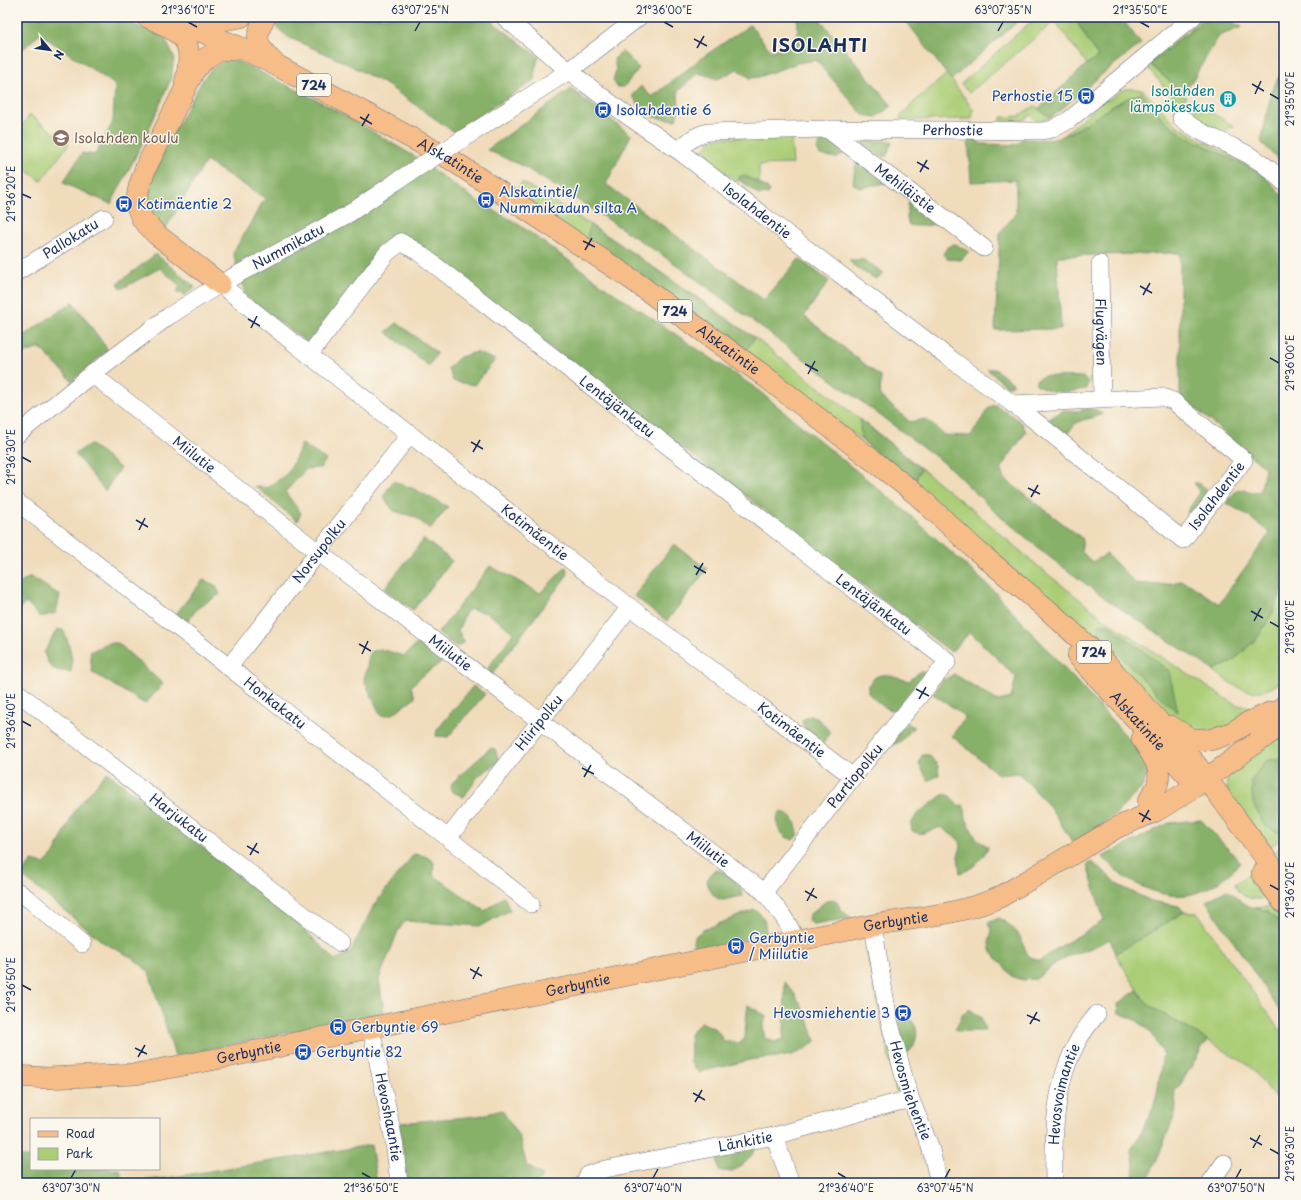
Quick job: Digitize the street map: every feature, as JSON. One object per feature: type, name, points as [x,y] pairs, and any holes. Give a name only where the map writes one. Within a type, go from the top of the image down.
[{"type":"main road","points":[[147,17],[166,26],[186,43],[189,57],[188,72],[182,93]]},
{"type":"main road","name":"Alskatintie","points":[[165,17],[244,49],[450,159],[627,276],[763,375],[916,494],[976,550],[1048,610],[1105,662],[1134,706],[1197,777],[1284,883]]},
{"type":"main road","points":[[198,17],[224,20],[241,17]]},
{"type":"main road","points":[[265,17],[258,29],[258,42],[261,50],[278,66]]},
{"type":"main road","points":[[220,284],[156,234],[142,219],[136,204],[139,187],[146,167],[194,71],[206,58],[218,50],[244,49]]},
{"type":"main road","points":[[1148,802],[1158,783],[1160,770],[1153,756],[1133,726],[1134,706],[1191,739],[1210,740],[1231,733],[1249,722],[1283,712]]},
{"type":"main road","points":[[1197,777],[1259,727],[1283,712]]},
{"type":"main road","name":"Alskatintie","points":[[1197,777],[1284,903]]},
{"type":"main road","name":"Gerbyntie","points":[[1118,827],[1148,802],[1197,777]]},
{"type":"main road","name":"Gerbyntie","points":[[17,1076],[47,1078],[136,1074],[371,1028],[873,925],[944,913],[987,903],[1019,886],[1118,827],[1156,811],[1197,777]]},
{"type":"street","name":"Isolahdentie","points":[[504,17],[569,71],[629,117],[679,151],[948,357],[1012,404],[1183,540],[1244,460],[1173,401],[1162,397],[1012,404]]},
{"type":"street","name":"Nummikatu","points":[[17,435],[92,374],[169,316],[220,284],[350,212],[569,71],[639,17]]},
{"type":"street","name":"Perhostie","points":[[679,151],[688,141],[697,135],[708,132],[827,129],[1042,131],[1053,129],[1070,120],[1193,17]]},
{"type":"street","points":[[1181,118],[1199,132],[1235,147],[1256,159],[1275,172],[1284,183]]},
{"type":"street","name":"Mehiläistie","points":[[827,129],[984,248]]},
{"type":"street","name":"Pallokatu","points":[[17,272],[104,218]]},
{"type":"street","name":"Lentäjänkatu","points":[[310,355],[387,253],[401,242],[418,252],[798,547],[948,661]]},
{"type":"street","name":"Flugvägen","points":[[1100,264],[1102,399]]},
{"type":"street","name":"Kotimäentie","points":[[220,284],[630,607],[853,776]]},
{"type":"street","name":"Miilutie","points":[[92,374],[318,552],[764,892],[782,914],[791,929],[796,942]]},
{"type":"street","name":"Norsupolku","points":[[229,667],[410,434]]},
{"type":"street","name":"Honkakatu","points":[[17,502],[532,904]]},
{"type":"street","name":"Hiiripolku","points":[[448,838],[630,607]]},
{"type":"street","name":"Partiopolku","points":[[764,892],[853,776],[948,661]]},
{"type":"street","name":"Harjukatu","points":[[17,692],[340,943]]},
{"type":"street","points":[[17,890],[82,944]]},
{"type":"street","name":"Hevosmiehentie","points":[[873,925],[888,1016],[911,1100],[927,1140],[939,1183]]},
{"type":"street","name":"Hevosvoimantie","points":[[1054,1183],[1053,1138],[1061,1083],[1071,1053],[1079,1037],[1097,1014]]},
{"type":"street","name":"Hevoshaantie","points":[[371,1028],[394,1141],[399,1183]]},
{"type":"street","name":"Länkitie","points":[[584,1183],[588,1175],[605,1169],[774,1136],[898,1102],[911,1100]]},
{"type":"street","points":[[774,1136],[791,1183]]},
{"type":"street","points":[[1210,1183],[1224,1163]]},
{"type":"green space","points":[[17,17],[115,17],[164,37],[174,57],[171,79],[145,138],[111,204],[63,183],[82,153],[95,155],[113,122],[115,86],[40,34],[17,54]]},
{"type":"green space","points":[[279,17],[486,17],[539,57],[535,69],[535,80],[454,132],[387,85],[346,63],[288,37],[274,25]]},
{"type":"green space","points":[[795,17],[818,17],[892,106],[876,117],[863,115],[816,60],[797,63],[759,77],[750,78],[737,69],[718,79],[698,73],[678,91],[679,108],[676,120],[656,118],[641,108],[632,95],[641,86],[652,97],[703,57],[750,25],[771,51],[797,41],[798,22]]},
{"type":"green space","points":[[914,17],[1014,17],[1018,21],[951,80],[907,22]]},
{"type":"green space","points":[[1036,17],[1074,17],[1098,57],[1087,64],[1055,21],[969,93],[961,84]]},
{"type":"green space","points":[[1074,17],[1121,17],[1141,44],[1107,70],[1051,118],[1038,109],[1087,64],[1098,57]]},
{"type":"green space","points":[[1204,17],[1208,17],[1150,64],[1184,94],[1186,98],[1178,103],[1147,67],[1148,63]]},
{"type":"green space","points":[[1208,17],[1222,17],[1242,27],[1219,36],[1184,94],[1150,64]]},
{"type":"green space","points":[[622,51],[639,68],[624,87],[617,87],[613,80],[616,70],[614,59]]},
{"type":"green space","points":[[225,60],[240,62],[323,103],[414,156],[478,202],[515,222],[614,293],[754,387],[903,509],[991,588],[1140,751],[1149,772],[1141,789],[1114,816],[1073,843],[1050,807],[1019,773],[999,775],[952,736],[965,717],[933,694],[942,681],[954,674],[998,701],[1011,698],[1016,677],[970,632],[951,652],[400,233],[308,343],[246,297],[233,253],[265,198],[206,161],[166,228],[153,223],[145,203],[150,183],[168,142],[203,79],[214,67]]},
{"type":"green space","points":[[1284,68],[1284,164],[1261,142],[1272,90]]},
{"type":"green space","points":[[947,74],[973,109],[972,119],[913,120],[899,118],[915,101]]},
{"type":"green space","points":[[571,89],[631,135],[606,184],[764,300],[799,259],[829,281],[804,316],[881,377],[880,396],[910,422],[926,419],[944,435],[971,436],[989,407],[996,405],[1022,423],[1026,432],[1000,469],[1006,480],[1083,539],[1081,551],[1092,562],[1107,554],[1135,583],[1162,585],[1181,581],[1191,585],[1219,604],[1270,533],[1244,513],[1226,503],[1238,489],[1260,493],[1265,468],[1180,395],[1180,253],[1057,256],[1061,329],[995,330],[1000,232],[1016,214],[1016,180],[971,182],[968,138],[974,138],[981,144],[1016,145],[1022,139],[1046,140],[1059,138],[1070,133],[1120,102],[1142,93],[1163,119],[1183,135],[1264,175],[1284,198],[1284,585],[1272,614],[1258,637],[1232,662],[1213,670],[1109,601],[1048,556],[991,508],[947,465],[677,265],[586,205],[521,165],[487,150]]},
{"type":"green space","points":[[1125,89],[1137,89],[1144,91],[1176,125],[1251,166],[1264,175],[1183,135],[1163,119],[1142,93],[1060,138],[1105,98],[1108,100]]},
{"type":"green space","points":[[1195,103],[1234,126],[1219,134],[1194,119]]},
{"type":"green space","points":[[1035,106],[1051,118],[1036,121],[1030,115],[1024,120],[1001,121],[1001,117],[1020,116]]},
{"type":"green space","points":[[30,115],[69,144],[41,181],[17,163],[17,132]]},
{"type":"green space","points":[[791,137],[793,164],[759,165],[759,183],[744,176],[739,177],[741,181],[736,181],[704,157],[702,152],[715,138]]},
{"type":"green space","points":[[828,138],[844,153],[837,158],[820,155],[817,149],[822,139]]},
{"type":"green space","points":[[860,141],[892,141],[886,157],[875,152]]},
{"type":"green space","points":[[859,162],[885,183],[859,188],[853,183],[855,167]]},
{"type":"green space","points":[[744,175],[767,188],[770,191],[768,194],[759,195],[741,181],[739,177]]},
{"type":"green space","points":[[522,182],[611,238],[755,338],[860,419],[1099,615],[1237,705],[1252,707],[1263,705],[1228,728],[1193,733],[1165,714],[1070,622],[959,519],[861,440],[516,191]]},
{"type":"green space","points":[[913,202],[938,223],[924,226],[909,225],[907,219],[908,203]]},
{"type":"green space","points":[[590,225],[755,338],[745,351],[586,241]]},
{"type":"green space","points":[[954,244],[969,251],[961,260],[947,259],[943,254],[947,248]]},
{"type":"green space","points":[[156,254],[195,287],[185,295],[177,292],[180,286],[160,268],[121,289],[118,283]]},
{"type":"green space","points":[[849,260],[864,260],[884,273],[876,279],[856,268]]},
{"type":"green space","points":[[73,302],[108,350],[72,381],[40,348],[17,356],[17,340]]},
{"type":"green space","points":[[397,323],[437,353],[429,366],[386,332]]},
{"type":"green space","points":[[476,352],[495,360],[474,385],[453,381],[448,368],[460,357]]},
{"type":"green space","points":[[987,369],[995,369],[1014,384],[1007,386]]},
{"type":"green space","points":[[1044,376],[1083,377],[1088,382],[1086,389],[1060,392],[1048,390],[1036,384],[1036,380]]},
{"type":"green space","points":[[1087,409],[1097,410],[1102,414],[1076,423],[1066,439],[1048,424],[1049,419],[1064,410],[1077,411]]},
{"type":"green space","points":[[860,419],[921,469],[914,483],[861,440]]},
{"type":"green space","points":[[90,444],[120,468],[105,491],[75,454]]},
{"type":"green space","points":[[302,444],[326,460],[320,468],[306,469],[285,492],[301,513],[297,521],[255,486],[267,488],[288,473]]},
{"type":"green space","points":[[393,481],[414,489],[448,507],[430,529],[415,517],[394,511],[383,497]]},
{"type":"green space","points":[[1194,483],[1198,483],[1206,488],[1206,495],[1193,511],[1187,514],[1188,510],[1200,493]]},
{"type":"green space","points":[[424,539],[452,561],[413,610],[384,589]]},
{"type":"green space","points":[[674,544],[707,569],[667,621],[634,596]]},
{"type":"green space","points":[[490,566],[540,593],[566,567],[568,574],[491,675],[488,668],[514,632],[487,613],[470,609],[465,614],[458,630],[464,642],[457,647],[438,633]]},
{"type":"green space","points":[[30,577],[60,595],[56,613],[40,617],[26,603],[17,610],[17,585]]},
{"type":"green space","points":[[203,580],[215,585],[220,594],[199,607],[187,621],[182,620],[176,614]]},
{"type":"green space","points":[[1284,585],[1284,679],[1268,689],[1250,691],[1243,689],[1224,679],[1213,670],[1232,662],[1258,637],[1272,614]]},
{"type":"green space","points":[[1099,624],[1109,625],[1169,671],[1178,712],[1164,701],[1099,634]]},
{"type":"green space","points":[[57,629],[63,630],[69,645],[72,661],[71,672],[60,671],[53,668],[48,663],[44,653]]},
{"type":"green space","points":[[108,643],[118,643],[163,684],[145,704],[92,672],[90,652]]},
{"type":"green space","points":[[418,643],[423,644],[445,660],[423,675],[411,687],[415,697],[393,714],[381,716],[364,680],[370,652],[381,649],[404,656]]},
{"type":"green space","points":[[921,671],[929,675],[900,710],[891,710],[887,708],[868,693],[868,685],[874,678],[882,675],[889,675],[909,681]]},
{"type":"green space","points":[[473,686],[485,694],[448,737],[436,736],[437,730]]},
{"type":"green space","points":[[810,716],[816,717],[830,732],[823,744],[810,734],[804,727],[802,720]]},
{"type":"green space","points":[[907,723],[914,727],[900,742],[891,745],[891,741]]},
{"type":"green space","points":[[1284,733],[1284,837],[1267,849],[1227,791],[1227,779],[1230,770]]},
{"type":"green space","points":[[490,748],[495,749],[499,762],[478,776],[464,797],[451,791],[452,783]]},
{"type":"green space","points":[[922,755],[929,755],[938,766],[939,775],[928,781],[919,764]]},
{"type":"green space","points":[[1284,757],[1284,826],[1278,833],[1264,825],[1253,804],[1251,780],[1266,761]]},
{"type":"green space","points":[[107,772],[294,919],[335,960],[350,953],[374,905],[414,854],[425,856],[434,862],[433,875],[485,911],[504,896],[510,910],[481,926],[405,921],[398,931],[379,979],[384,1013],[175,1056],[149,972],[133,958],[104,943],[21,875],[32,861],[44,864],[54,854],[75,810]]},
{"type":"green space","points":[[944,794],[950,796],[958,806],[963,805],[966,819],[975,837],[988,847],[977,863],[960,873],[958,856],[961,847],[960,841],[941,827],[920,834],[912,831],[911,824],[917,814]]},
{"type":"green space","points":[[780,812],[788,814],[794,820],[798,835],[793,840],[783,835],[779,829],[777,818]]},
{"type":"green space","points":[[1201,820],[1241,863],[1218,882],[1206,889],[1183,895],[1170,895],[1156,892],[1125,878],[1102,857],[1169,823]]},
{"type":"green space","points":[[1284,845],[1284,871],[1271,855]]},
{"type":"green space","points":[[1092,862],[1120,886],[1151,901],[1179,906],[1184,912],[1115,954],[1110,939],[1089,949],[1068,956],[1053,965],[1036,979],[1023,980],[1013,977],[990,950],[989,942],[992,932],[988,923],[999,918],[1005,922],[1019,935],[1025,950],[1029,955],[1040,961],[1047,955],[1104,920],[1087,865]]},
{"type":"green space","points":[[714,870],[724,872],[732,878],[739,886],[743,896],[723,900],[716,898],[710,890],[707,880]]},
{"type":"green space","points":[[1251,872],[1268,898],[1253,899],[1239,893],[1236,889],[1235,884]]},
{"type":"green space","points":[[1227,890],[1248,906],[1268,911],[1284,927],[1284,1017],[1206,901]]},
{"type":"green space","points":[[836,900],[841,910],[852,918],[813,924],[808,921],[809,915],[826,901]]},
{"type":"green space","points":[[1272,906],[1284,922],[1284,927],[1268,911],[1255,908]]},
{"type":"green space","points":[[754,910],[762,916],[766,932],[763,935],[700,950],[695,948],[693,943],[694,937],[703,930]]},
{"type":"green space","points":[[1184,912],[1198,913],[1228,958],[1284,1035],[1284,1108],[1250,1066],[1147,1004],[1115,954]]},
{"type":"green space","points":[[868,945],[898,1081],[898,1092],[896,1091],[867,953]]},
{"type":"green space","points":[[785,982],[795,995],[803,1010],[815,1041],[802,1051],[795,1054],[748,1060],[699,1073],[690,1062],[690,1034],[701,1022],[717,1030],[724,1041],[740,1043],[745,1038],[748,1005],[766,1016],[763,1029],[765,1038],[774,1042],[784,1039]]},
{"type":"green space","points":[[1137,990],[1147,1004],[1207,1040],[1180,1085],[1174,1091],[1176,1106],[1175,1115],[1147,1183],[1131,1183],[1134,1166],[1131,1150],[1150,1116],[1157,1095],[1163,1053],[1151,1032],[1136,1020],[1119,1013],[1118,1004]]},
{"type":"green space","points":[[969,1009],[981,1017],[985,1031],[959,1031],[955,1029],[963,1014]]},
{"type":"green space","points":[[906,1017],[914,1024],[917,1034],[912,1049],[908,1053],[905,1053],[899,1019]]},
{"type":"green space","points":[[502,1110],[519,1137],[527,1166],[544,1176],[536,1183],[408,1183],[399,1123],[478,1116]]},
{"type":"green space","points":[[757,1144],[751,1156],[740,1167],[732,1171],[719,1171],[716,1153]]},
{"type":"green space","points":[[371,1145],[377,1183],[123,1183],[173,1177]]},
{"type":"green space","points":[[17,1157],[30,1157],[30,1170],[120,1170],[123,1183],[17,1183]]},
{"type":"place","name":"Perhostie 15","points":[[1086,96]]},
{"type":"place","name":"Isolahden lämpökeskus","points":[[1228,99]]},
{"type":"place","name":"Isolahdentie 6","points":[[603,110]]},
{"type":"place","name":"Isolahden koulu","points":[[61,138]]},
{"type":"place","name":"Alskatintie/ Nummikadun silta A","points":[[486,200]]},
{"type":"place","name":"Kotimäentie 2","points":[[124,204]]},
{"type":"place","name":"Gerbyntie / Miilutie","points":[[736,946]]},
{"type":"place","name":"Hevosmiehentie 3","points":[[903,1013]]},
{"type":"place","name":"Gerbyntie 69","points":[[338,1027]]},
{"type":"place","name":"Gerbyntie 82","points":[[303,1052]]},
{"type":"district","name":"ISOLAHTI","points":[[820,46]]}]
